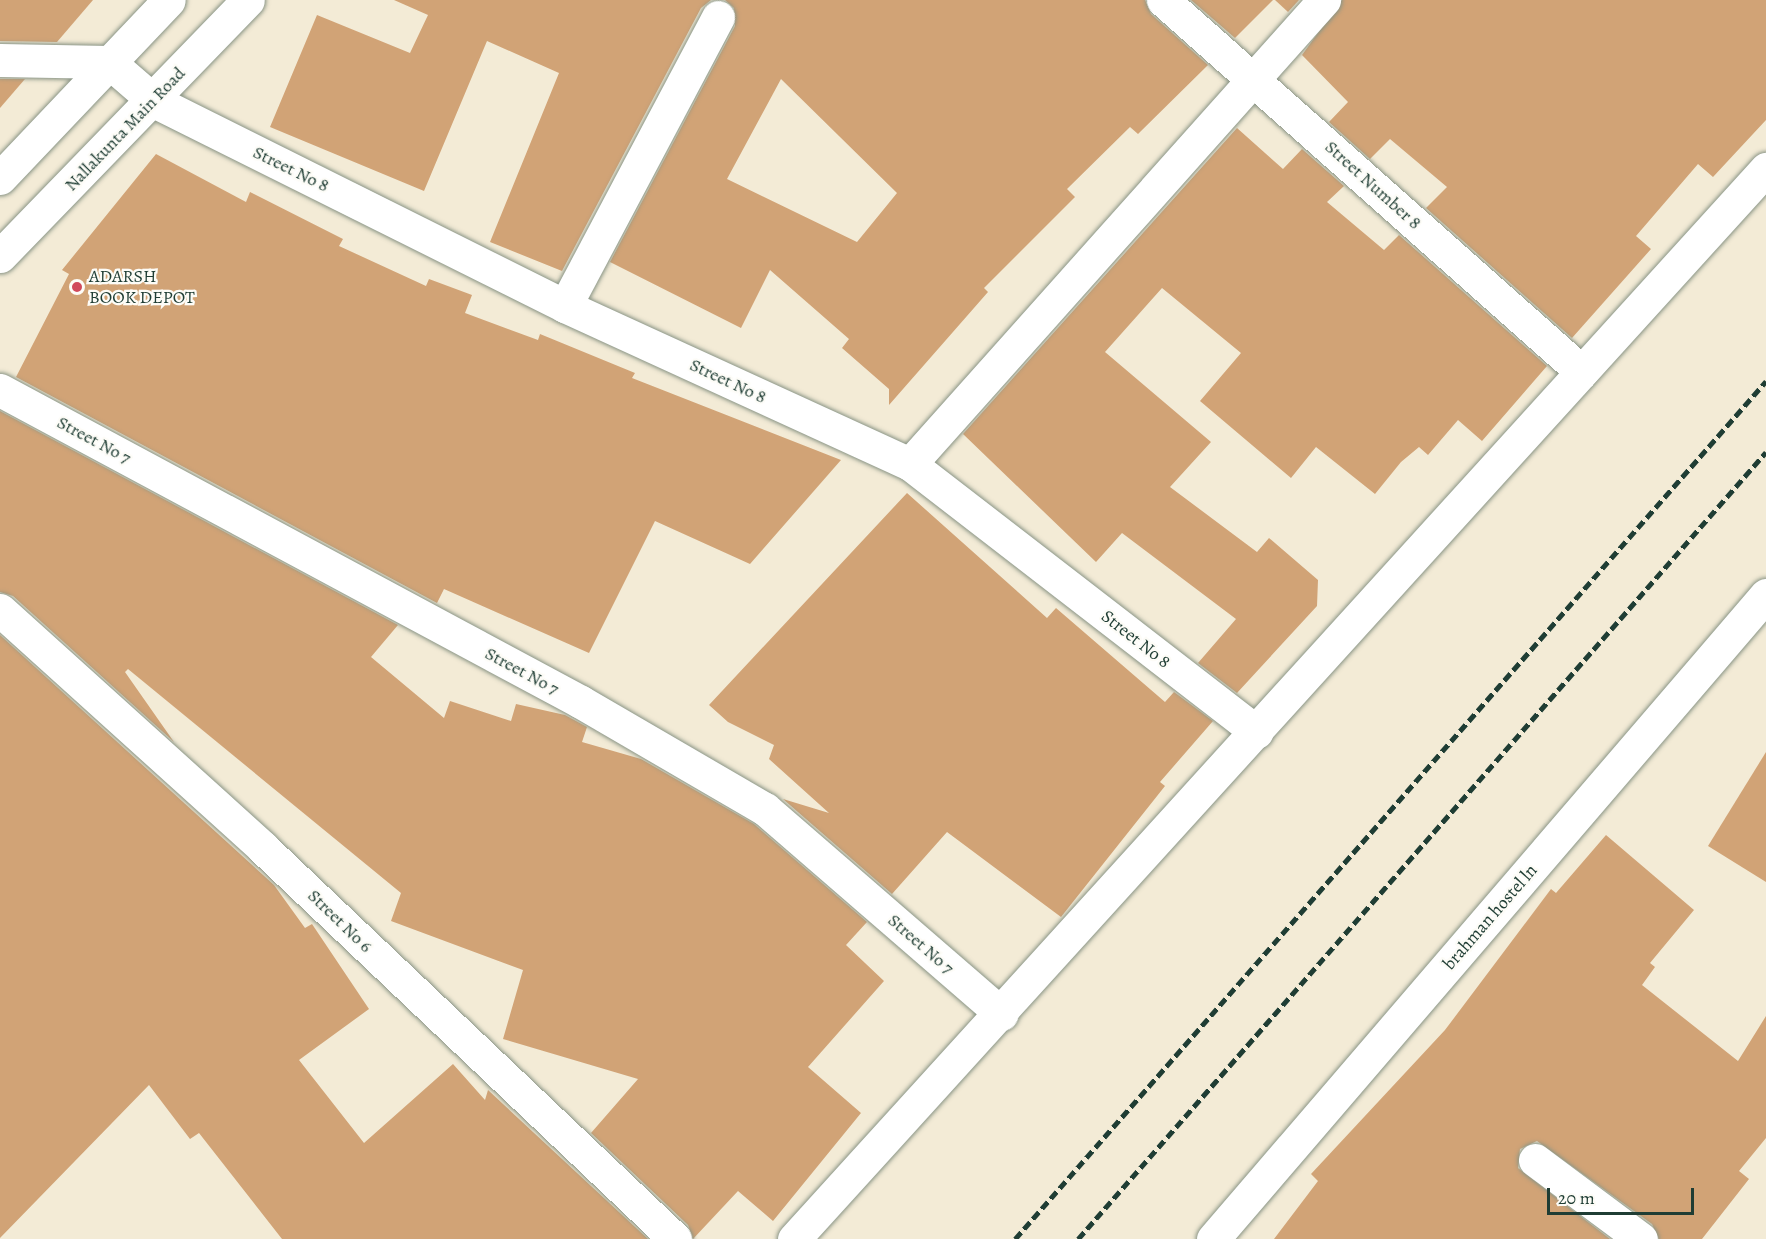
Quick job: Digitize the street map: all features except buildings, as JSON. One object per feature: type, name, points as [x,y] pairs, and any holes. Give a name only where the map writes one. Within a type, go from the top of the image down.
[{"type":"street","points":[[0,178],[169,0]]},
{"type":"street","name":"Nallakunta Main Road","points":[[0,256],[154,101],[248,0]]},
{"type":"street","name":"Street Number 8","points":[[1163,0],[1255,79],[1582,372]]},
{"type":"street","points":[[910,464],[1324,0]]},
{"type":"street","points":[[565,306],[718,17]]},
{"type":"street","points":[[0,60],[109,62]]},
{"type":"street","name":"Street No 8","points":[[109,62],[154,101],[565,306],[910,464],[1257,732]]},
{"type":"street","points":[[794,1239],[1002,1014],[1766,169]]},
{"type":"street","name":"Street No 7","points":[[0,390],[581,702],[765,809],[1002,1014]]},
{"type":"street","name":"brahman hostel ln","points":[[1213,1239],[1766,595]]},
{"type":"street","name":"Street No 6","points":[[0,610],[263,848],[675,1239]]},
{"type":"street","points":[[1535,1160],[1641,1239]]},
{"type":"railway","points":[[1015,1239],[1766,381]]},
{"type":"railway","points":[[1078,1239],[1766,452]]},
{"type":"place","name":"ADARSH BOOK DEPOT","points":[[77,287]]}]
